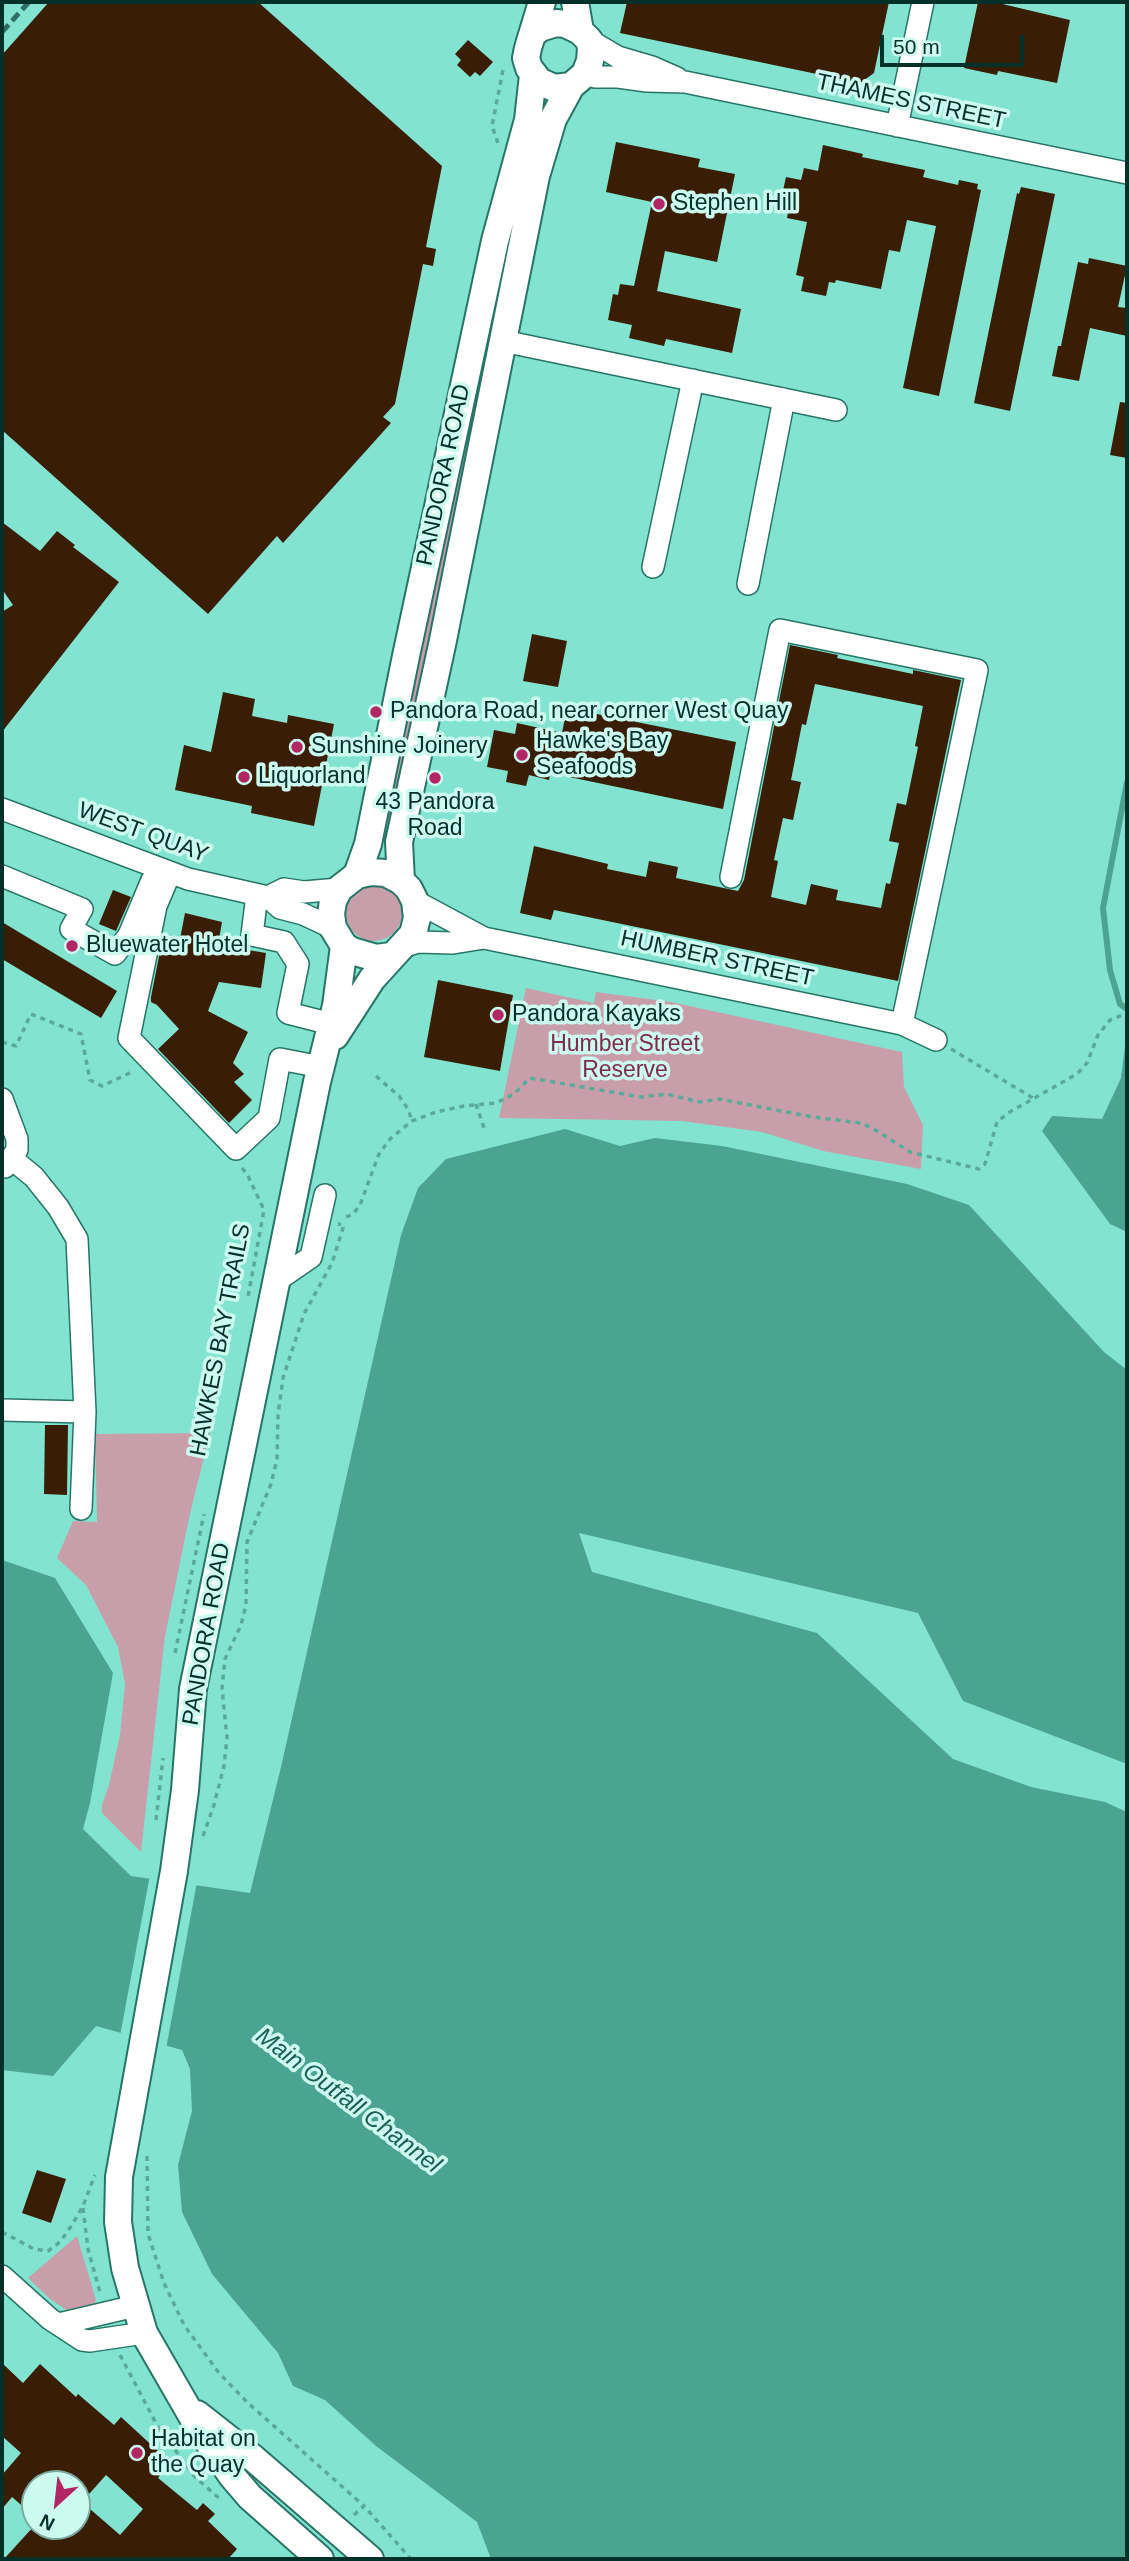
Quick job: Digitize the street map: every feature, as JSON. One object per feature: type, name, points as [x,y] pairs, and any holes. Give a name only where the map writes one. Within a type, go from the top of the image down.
[{"type":"main road","points":[[542,2],[526,58],[533,75],[554,88],[578,80],[590,61],[575,2]]},
{"type":"main road","points":[[533,34],[540,28],[556,23],[565,24],[584,36]]},
{"type":"main road","name":"PANDORA ROAD","points":[[348,882],[368,844],[405,656],[495,241],[528,120],[533,75]]},
{"type":"main road","name":"PANDORA ROAD","points":[[408,891],[400,842],[543,147],[553,119],[578,80]]},
{"type":"main road","points":[[326,1047],[369,985],[413,934],[417,918],[408,891],[386,873],[371,872],[348,882],[333,901],[331,914],[339,937],[361,956],[376,958],[396,952]]},
{"type":"main road","name":"PANDORA ROAD","points":[[320,2559],[244,2490],[215,2453],[187,2407],[144,2333],[125,2268],[118,2222],[119,2177],[174,1871],[185,1790],[193,1689],[276,1281],[340,985],[339,937]]},
{"type":"main road","points":[[187,2407],[253,2458],[370,2559]]},
{"type":"street","points":[[897,126],[923,2]]},
{"type":"street","name":"THAMES STREET","points":[[584,36],[618,57],[652,67],[685,82]]},
{"type":"street","name":"THAMES STREET","points":[[578,80],[618,77],[685,82],[1127,173]]},
{"type":"street","points":[[503,341],[836,410]]},
{"type":"street","points":[[653,567],[692,380]]},
{"type":"street","points":[[748,584],[784,399]]},
{"type":"street","points":[[731,877],[780,630],[977,670],[902,1024]]},
{"type":"street","name":"WEST QUAY","points":[[2,809],[163,871],[209,885],[263,896],[280,908],[303,914],[339,937]]},
{"type":"street","points":[[2,876],[82,909],[71,929],[115,954],[129,935],[163,871]]},
{"type":"street","points":[[163,871],[129,1038],[236,1149],[269,1118],[280,1059],[326,1047]]},
{"type":"street","name":"WEST QUAY","points":[[263,896],[284,889],[304,892],[348,882]]},
{"type":"street","name":"HUMBER STREET","points":[[408,891],[484,939]]},
{"type":"street","points":[[263,896],[252,934],[284,942],[298,964],[288,1013],[326,1047]]},
{"type":"street","name":"HUMBER STREET","points":[[396,952],[418,942],[453,943],[484,939],[902,1024],[936,1040]]},
{"type":"street","points":[[2,1099],[17,1139],[17,1150],[7,1164],[34,1177],[58,1207],[77,1239],[85,1412],[81,1509]]},
{"type":"street","points":[[276,1281],[311,1257],[325,1195]]},
{"type":"street","points":[[2,1410],[85,1412]]},
{"type":"street","points":[[2,2276],[50,2319],[74,2336],[90,2341],[144,2333]]},
{"type":"street","points":[[59,2324],[135,2306]]},
{"type":"path","points":[[499,147],[492,126],[505,63]]},
{"type":"path","points":[[346,1217],[353,1214],[360,1205],[379,1153],[390,1139],[412,1121],[436,1112],[496,1103],[513,1094],[530,1078],[641,1097],[667,1094],[699,1102],[719,1098],[861,1124],[874,1129],[910,1152],[979,1169],[985,1164],[997,1122],[1077,1074],[1087,1063],[1098,1035],[1110,1020],[1127,1013]]},
{"type":"path","points":[[2,1042],[16,1046],[31,1014],[81,1034],[90,1080],[102,1086],[139,1069]]},
{"type":"path","points":[[936,1040],[1033,1098]]},
{"type":"path","points":[[376,1076],[399,1096],[412,1121]]},
{"type":"path","points":[[476,1104],[484,1128]]},
{"type":"path","name":"HAWKES BAY TRAILS","points":[[239,1165],[247,1174],[264,1210],[248,1298]]},
{"type":"path","points":[[202,1839],[225,1766],[227,1738],[222,1688],[225,1660],[241,1625],[246,1605],[247,1542],[271,1483],[277,1459],[278,1415],[283,1378],[304,1314],[332,1263],[344,1226],[336,1224]]},
{"type":"path","points":[[174,1665],[177,1638],[205,1506]]},
{"type":"path","points":[[156,1828],[164,1746]]},
{"type":"path","points":[[147,2149],[148,2234],[164,2283],[184,2325],[219,2373],[238,2393],[364,2506],[411,2559]]},
{"type":"path","points":[[2,2232],[34,2249],[48,2251],[60,2242],[72,2225],[96,2175]]},
{"type":"path","points":[[351,2519],[364,2506]]},
{"type":"green space","points":[[532,131],[395,824],[381,822]]},
{"type":"green space","points":[[374,885],[385,887],[394,893],[400,902],[400,924],[394,933],[385,939],[374,941],[363,939],[354,933],[348,924],[346,913],[348,902],[354,893],[363,887]]},
{"type":"green space","name":"Humber Street Reserve","points":[[526,988],[594,1003],[596,992],[671,1002],[902,1052],[904,1087],[923,1125],[921,1169],[823,1151],[762,1132],[682,1121],[499,1118]]},
{"type":"green space","points":[[210,1433],[165,1636],[141,1852],[102,1813],[120,1735],[125,1684],[118,1647],[86,1585],[57,1558],[73,1521],[97,1522],[95,1434]]},
{"type":"green space","points":[[77,2236],[96,2300],[91,2304],[88,2313],[68,2311],[50,2299],[28,2278]]},
{"type":"water","points":[[1127,1031],[1127,1232],[1110,1224],[1042,1131],[1052,1116],[1102,1119],[1121,1078]]},
{"type":"water","name":"Main Outfall Channel","points":[[565,1129],[620,1146],[655,1138],[722,1146],[907,1184],[969,1205],[1104,1352],[1127,1370],[1127,1764],[963,1701],[918,1613],[579,1533],[592,1572],[817,1633],[953,1759],[1031,1787],[1105,1802],[1127,1812],[1127,2559],[491,2559],[477,2522],[376,2446],[325,2400],[293,2386],[278,2353],[212,2274],[182,2212],[178,2165],[192,2111],[190,2069],[182,2050],[96,2026],[53,2076],[2,2070],[2,1560],[55,1578],[113,1673],[83,1829],[131,1876],[250,1893],[401,1235],[418,1188],[446,1159]]},
{"type":"pier","points":[[150,1875],[197,1882],[166,2049],[120,2036]]},
{"type":"building","points":[[49,2],[258,2],[442,166],[426,247],[436,249],[433,266],[423,264],[395,404],[383,417],[391,423],[283,543],[277,536],[208,614],[2,430],[2,55]]},
{"type":"building","points":[[627,2],[889,2],[874,73],[860,83],[620,33]]},
{"type":"building","points":[[978,2],[994,2],[1070,20],[1057,83],[998,71],[997,75],[964,68]]},
{"type":"building","points":[[468,40],[493,62],[480,76],[475,72],[470,77],[457,65],[461,60],[455,54]]},
{"type":"building","points":[[616,142],[700,159],[698,167],[735,174],[717,262],[665,251],[657,291],[741,309],[732,353],[666,339],[664,346],[629,338],[632,325],[608,320],[613,294],[618,295],[620,284],[634,286],[652,202],[606,192]]},
{"type":"building","points":[[823,145],[863,154],[862,157],[925,170],[923,177],[958,185],[959,180],[978,184],[977,189],[981,190],[939,396],[903,388],[936,226],[907,220],[900,252],[889,250],[881,289],[836,280],[835,283],[829,282],[826,296],[801,291],[804,277],[796,275],[807,222],[787,218],[791,197],[782,195],[786,177],[801,180],[804,168],[818,171]]},
{"type":"building","points":[[1021,187],[1055,194],[1010,411],[974,403],[1017,193],[1019,194]]},
{"type":"building","points":[[1089,258],[1127,266],[1118,307],[1127,308],[1127,336],[1090,328],[1079,381],[1052,376],[1058,346],[1061,346],[1078,262],[1088,264]]},
{"type":"building","points":[[1120,402],[1127,403],[1127,458],[1110,455]]},
{"type":"building","points":[[2,522],[40,551],[57,531],[75,545],[73,547],[119,582],[2,732],[2,612],[13,605],[2,589]]},
{"type":"building","points":[[532,634],[567,641],[558,687],[523,681]]},
{"type":"building","points":[[790,645],[913,674],[913,670],[961,680],[898,981],[554,910],[551,920],[520,913],[534,846],[608,864],[607,869],[646,877],[649,861],[678,867],[676,878],[738,891],[744,880]],"holes":[[[815,684],[923,706],[906,805],[897,803],[889,841],[899,843],[890,884],[886,883],[881,908],[836,900],[838,890],[811,884],[806,905],[771,897],[778,861],[774,860],[783,818],[793,820],[801,782],[791,780],[802,724],[806,725]]]},
{"type":"building","points":[[223,692],[255,699],[252,716],[287,723],[288,715],[334,724],[314,826],[251,813],[252,806],[175,790],[184,745],[211,752]]},
{"type":"building","points":[[567,708],[736,742],[723,809],[550,773],[549,780],[529,775],[526,786],[506,782],[508,771],[487,767],[494,730],[515,734],[517,723],[562,733]]},
{"type":"building","points":[[113,890],[131,897],[116,931],[99,924]]},
{"type":"building","points":[[185,913],[222,922],[218,945],[266,953],[261,988],[219,982],[208,1011],[248,1032],[233,1063],[244,1074],[234,1082],[252,1100],[229,1123],[158,1049],[179,1029],[151,1002],[163,936],[180,939]]},
{"type":"building","points":[[2,922],[117,991],[101,1018],[2,959]]},
{"type":"building","points":[[438,980],[513,995],[500,1071],[424,1057]]},
{"type":"building","points":[[45,1425],[68,1425],[67,1495],[44,1494]]},
{"type":"building","points":[[37,2170],[66,2179],[51,2223],[22,2213]]},
{"type":"building","points":[[2,2363],[23,2383],[40,2364],[76,2397],[78,2394],[114,2425],[121,2417],[170,2462],[158,2478],[197,2510],[203,2503],[215,2514],[208,2521],[237,2549],[228,2559],[4,2559],[21,2540],[91,2540],[91,2510],[120,2535],[143,2509],[106,2475],[91,2492],[91,2470],[21,2470],[21,2505],[12,2497],[2,2509],[2,2475],[21,2453],[2,2436]]},
{"type":"waterway","points":[[1127,782],[1103,908],[1110,970],[1120,1004],[1127,1009]]},
{"type":"railway","points":[[2,32],[29,2]]},
{"type":"place","name":"Stephen Hill","points":[[659,204]]},
{"type":"place","name":"Pandora Road, near corner West Quay","points":[[376,712]]},
{"type":"place","name":"Sunshine Joinery","points":[[297,747]]},
{"type":"place","name":"Hawke's Bay Seafoods","points":[[522,755]]},
{"type":"place","name":"Liquorland","points":[[244,777]]},
{"type":"place","name":"43 Pandora Road","points":[[435,778]]},
{"type":"place","name":"Bluewater Hotel","points":[[72,946]]},
{"type":"place","name":"Pandora Kayaks","points":[[498,1015]]},
{"type":"place","name":"Habitat on the Quay","points":[[137,2453]]}]
